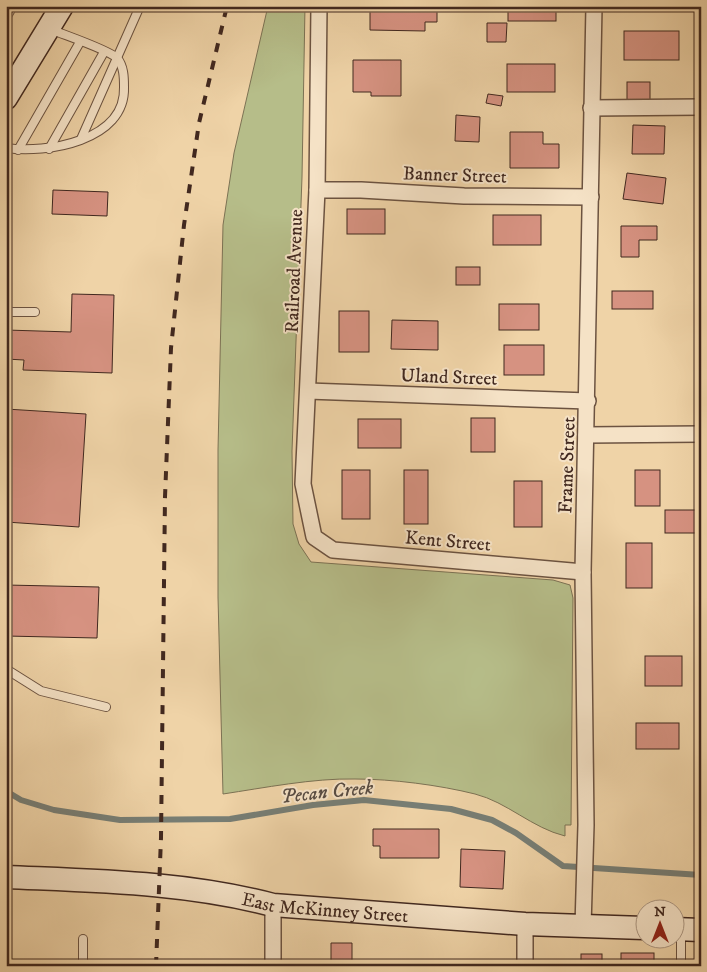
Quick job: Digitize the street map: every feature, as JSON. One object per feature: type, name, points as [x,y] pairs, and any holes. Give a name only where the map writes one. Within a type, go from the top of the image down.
[{"type":"main road","points":[[6,98],[62,6]]},
{"type":"main road","name":"East McKinney Street","points":[[6,877],[158,884],[242,897],[272,905],[525,924],[634,928]]},
{"type":"street","name":"Railroad Avenue","points":[[314,537],[303,484],[317,190],[319,6]]},
{"type":"street","name":"Frame Street","points":[[583,926],[586,825],[583,572],[588,401],[594,6]]},
{"type":"street","points":[[591,108],[701,107]]},
{"type":"street","name":"Banner Street","points":[[317,190],[361,190],[464,196],[591,197]]},
{"type":"street","name":"Uland Street","points":[[308,391],[588,401]]},
{"type":"street","points":[[586,435],[701,434]]},
{"type":"street","name":"Kent Street","points":[[314,537],[333,550],[583,572]]},
{"type":"street","points":[[272,905],[272,966]]},
{"type":"street","points":[[525,924],[525,966]]},
{"type":"lane","points":[[6,18],[13,6]]},
{"type":"lane","points":[[81,139],[140,6]]},
{"type":"lane","points":[[6,148],[18,150],[49,149],[105,129],[115,116],[124,95],[124,72],[117,58],[49,28]]},
{"type":"lane","points":[[18,150],[80,42]]},
{"type":"lane","points":[[49,149],[104,52]]},
{"type":"lane","points":[[6,312],[35,312]]},
{"type":"lane","points":[[6,669],[41,691],[106,707]]},
{"type":"lane","points":[[681,966],[686,930]]},
{"type":"lane","points":[[83,939],[83,966]]},
{"type":"green space","points":[[268,6],[305,6],[302,177],[292,451],[293,524],[299,544],[311,562],[553,580],[570,585],[573,598],[571,825],[565,825],[565,836],[542,827],[487,798],[461,791],[415,783],[369,779],[339,779],[223,794],[218,597],[218,450],[223,225],[234,153]]},
{"type":"building","points":[[370,6],[437,6],[437,22],[425,22],[425,31],[370,30]]},
{"type":"building","points":[[508,6],[556,6],[556,21],[508,21]]},
{"type":"building","points":[[634,6],[679,6],[679,11],[634,11]]},
{"type":"building","points":[[487,23],[507,23],[506,42],[487,42]]},
{"type":"building","points":[[624,31],[679,31],[679,60],[624,60]]},
{"type":"building","points":[[353,60],[401,60],[401,96],[371,96],[371,92],[353,92]]},
{"type":"building","points":[[507,64],[555,64],[555,92],[507,92]]},
{"type":"building","points":[[627,82],[650,82],[650,101],[627,101]]},
{"type":"building","points":[[488,94],[503,96],[501,106],[486,103]]},
{"type":"building","points":[[456,115],[480,117],[479,142],[455,141]]},
{"type":"building","points":[[633,125],[665,126],[664,154],[632,154]]},
{"type":"building","points":[[510,132],[543,132],[543,144],[559,144],[559,168],[510,168]]},
{"type":"building","points":[[627,173],[666,178],[663,204],[623,199]]},
{"type":"building","points":[[53,190],[108,192],[107,216],[52,214]]},
{"type":"building","points":[[347,209],[385,209],[385,234],[347,234]]},
{"type":"building","points":[[493,215],[541,215],[541,245],[493,245]]},
{"type":"building","points":[[621,226],[657,226],[657,240],[639,240],[639,257],[621,257]]},
{"type":"building","points":[[456,267],[480,267],[480,285],[456,285]]},
{"type":"building","points":[[612,291],[653,291],[653,309],[612,309]]},
{"type":"building","points":[[72,294],[114,295],[112,373],[23,370],[24,360],[6,359],[6,330],[71,332]]},
{"type":"building","points":[[499,304],[539,304],[539,330],[499,330]]},
{"type":"building","points":[[339,311],[369,311],[369,352],[339,352]]},
{"type":"building","points":[[392,320],[438,321],[438,350],[391,349]]},
{"type":"building","points":[[504,345],[544,345],[544,375],[504,375]]},
{"type":"building","points":[[6,409],[86,414],[79,527],[6,522]]},
{"type":"building","points":[[471,418],[495,418],[495,452],[471,452]]},
{"type":"building","points":[[358,419],[401,419],[401,448],[358,448]]},
{"type":"building","points":[[342,470],[370,470],[370,519],[342,519]]},
{"type":"building","points":[[404,470],[428,470],[428,524],[404,524]]},
{"type":"building","points":[[635,470],[660,470],[660,506],[635,506]]},
{"type":"building","points":[[514,481],[542,481],[542,527],[514,527]]},
{"type":"building","points":[[665,510],[701,510],[701,533],[665,533]]},
{"type":"building","points":[[626,543],[652,543],[652,588],[626,588]]},
{"type":"building","points":[[6,585],[99,587],[97,638],[6,636]]},
{"type":"building","points":[[645,656],[682,656],[682,686],[645,686]]},
{"type":"building","points":[[636,723],[679,723],[679,749],[636,749]]},
{"type":"building","points":[[373,829],[439,829],[439,858],[380,858],[380,846],[373,846]]},
{"type":"building","points":[[461,849],[505,851],[503,889],[460,887]]},
{"type":"building","points":[[331,943],[352,943],[352,966],[312,966],[312,962],[331,963]]},
{"type":"building","points":[[621,953],[654,953],[654,966],[621,966]]},
{"type":"building","points":[[581,954],[602,954],[602,966],[581,966]]},
{"type":"waterway","name":"Pecan Creek","points":[[6,791],[21,800],[54,810],[120,820],[230,819],[313,805],[364,800],[451,809],[492,820],[516,833],[563,866],[701,875]]},
{"type":"railway","points":[[156,966],[161,838],[165,497],[171,348],[184,225],[199,123],[227,6]]}]
